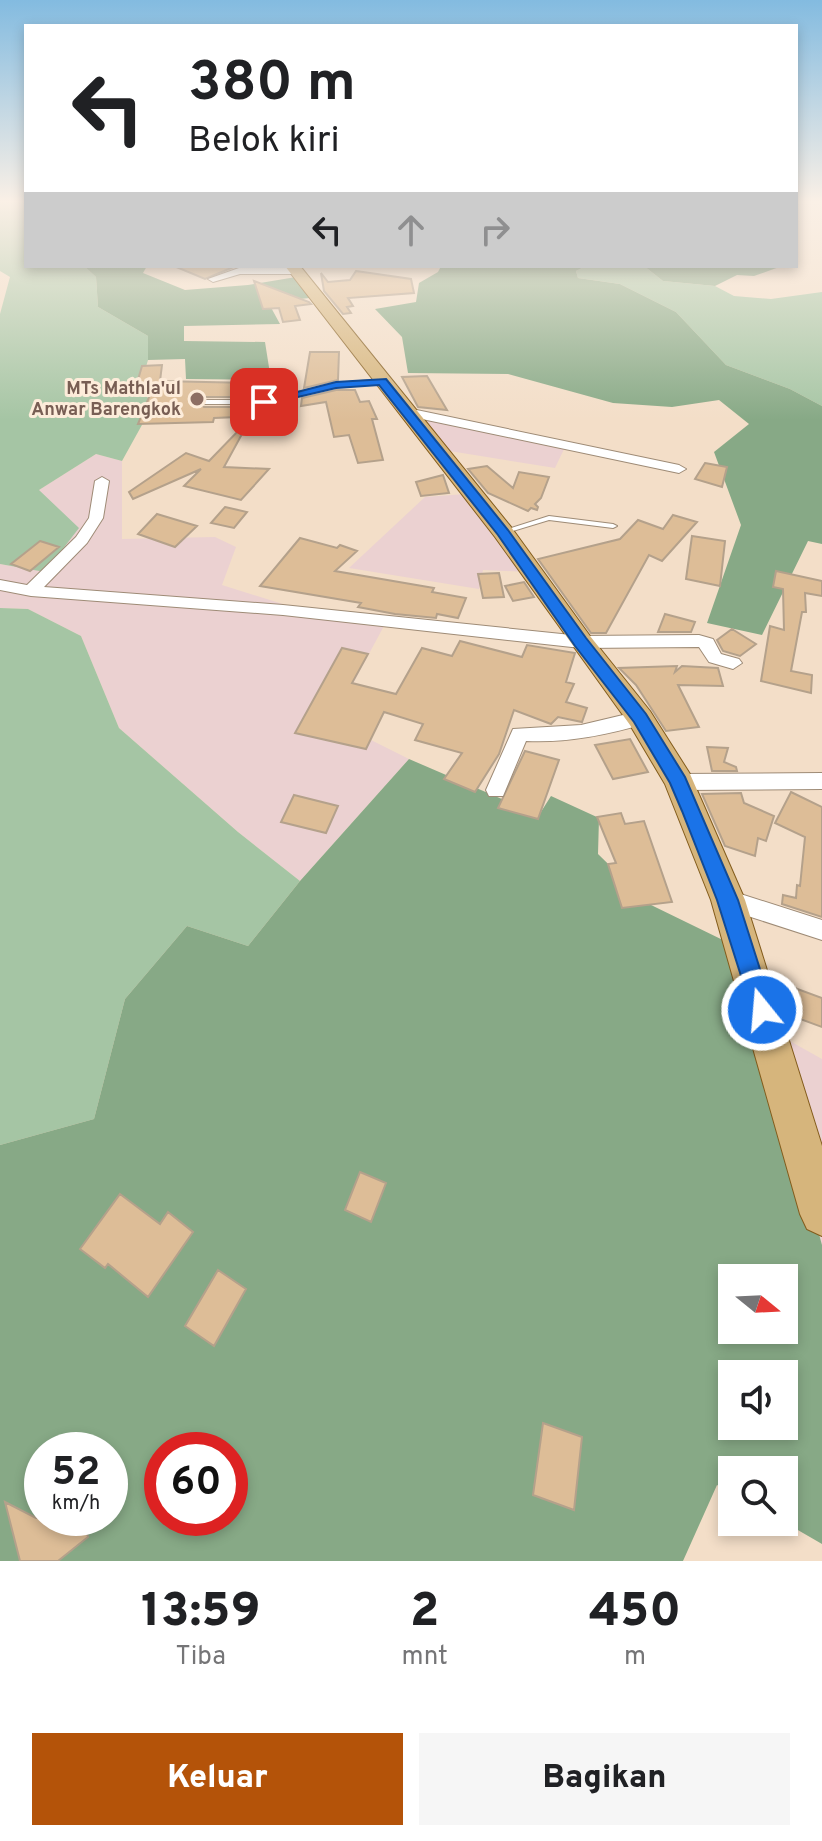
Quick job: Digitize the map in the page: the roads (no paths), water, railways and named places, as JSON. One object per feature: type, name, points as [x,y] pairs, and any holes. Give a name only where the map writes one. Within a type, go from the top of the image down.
[{"type":"main road","points":[[299,274],[503,532],[581,642],[640,718],[679,782],[728,900],[822,1214]]},
{"type":"street","points":[[213,279],[230,274]]},
{"type":"street","points":[[407,412],[679,469]]},
{"type":"street","points":[[31,591],[82,540],[96,518],[102,481]]},
{"type":"street","points":[[0,585],[31,591],[283,610],[581,642],[699,641],[707,643],[715,658],[733,663]]},
{"type":"street","points":[[496,790],[520,734],[558,736],[595,731],[640,718]]},
{"type":"street","points":[[679,782],[822,781]]},
{"type":"street","points":[[728,900],[822,930]]},
{"type":"lane","points":[[204,402],[264,402],[336,385],[382,381]]},
{"type":"lane","points":[[503,532],[549,518],[613,526]]},
{"type":"place","name":"MTs Mathla'ul Anwar Barengkok","points":[[197,399]]}]
